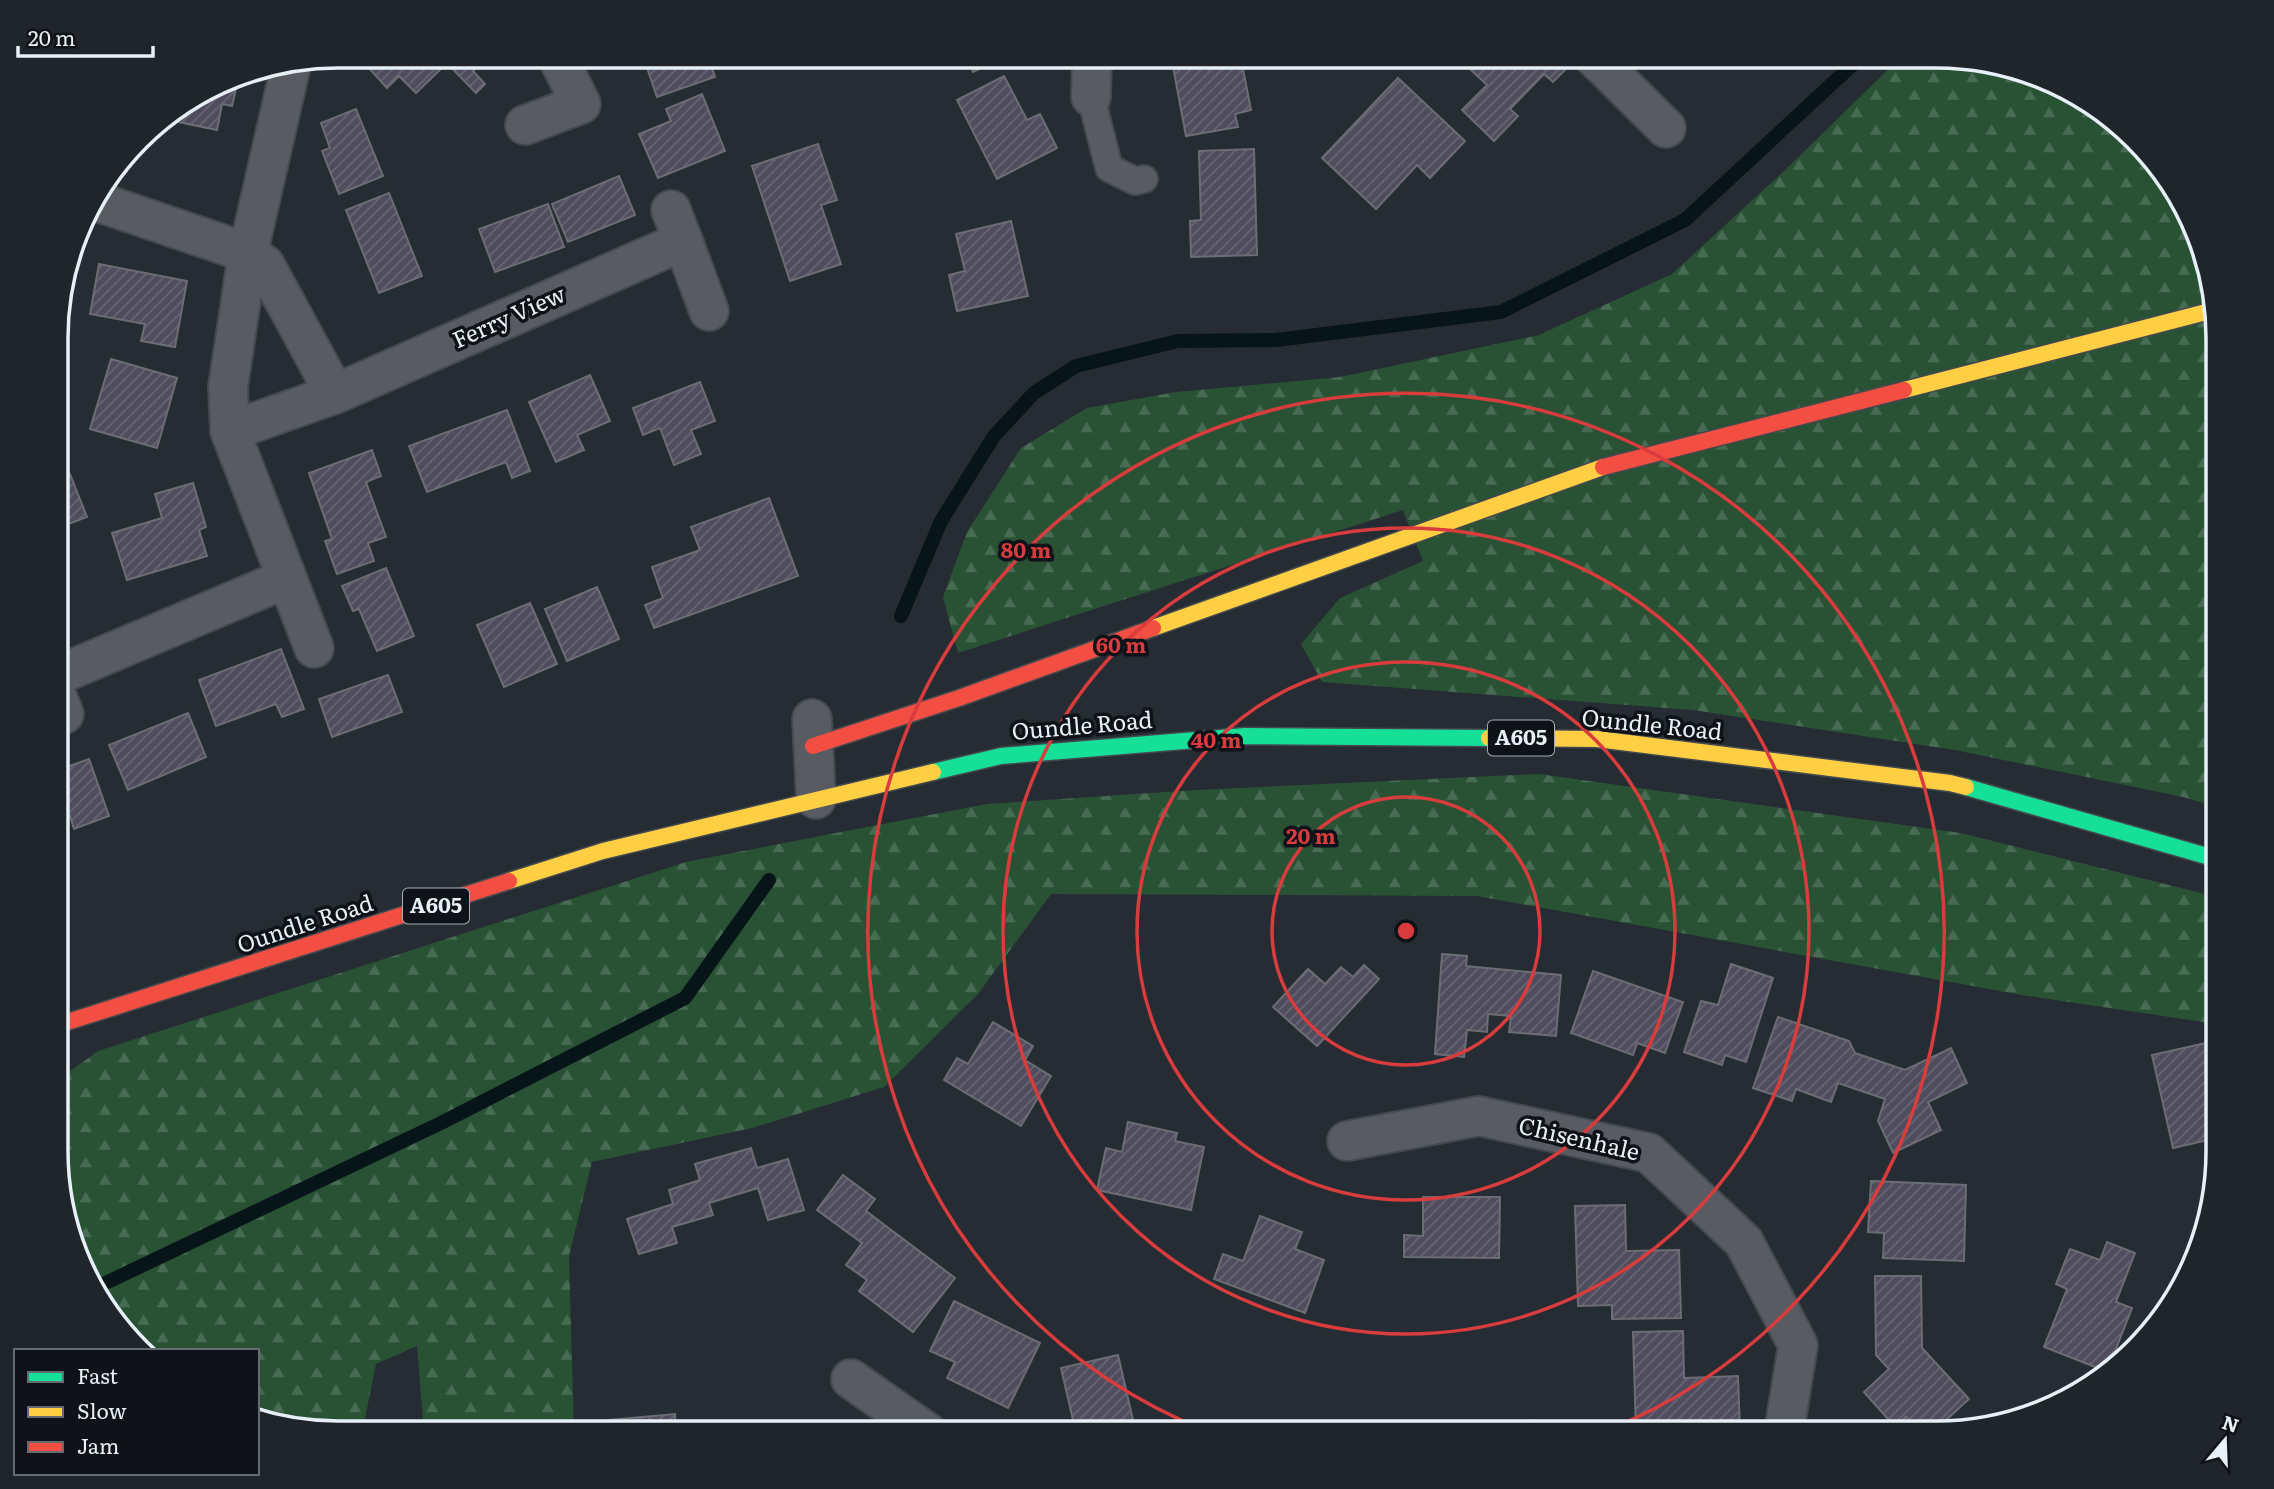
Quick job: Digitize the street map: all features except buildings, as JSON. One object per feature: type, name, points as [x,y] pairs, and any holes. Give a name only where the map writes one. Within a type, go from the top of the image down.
[{"type":"main road","points":[[812,732],[959,698],[1592,470],[2204,313]]},
{"type":"main road","name":"Oundle Road","points":[[68,1022],[603,851],[816,799],[1002,756],[1245,736],[1597,739],[1950,783],[2206,856]]},
{"type":"street","points":[[525,125],[581,104],[563,68]]},
{"type":"street","points":[[1091,97],[1092,68]]},
{"type":"street","points":[[1605,68],[1666,128]]},
{"type":"street","points":[[289,73],[248,253],[228,387],[230,431],[313,649]]},
{"type":"street","points":[[104,204],[248,253],[265,265],[335,394]]},
{"type":"street","name":"Ferry View","points":[[230,431],[335,394],[677,225],[709,311]]},
{"type":"street","points":[[68,671],[285,579]]},
{"type":"street","points":[[812,732],[816,799]]},
{"type":"street","name":"Chisenhale","points":[[1347,1141],[1479,1116],[1649,1153],[1744,1242],[1798,1345],[1786,1421]]},
{"type":"street","points":[[851,1379],[911,1421]]},
{"type":"lane","points":[[1091,97],[1109,168],[1135,181],[1144,179]]},
{"type":"green space","points":[[1890,68],[1935,68],[2005,77],[2070,104],[2100,124],[2127,147],[2160,188],[2178,219],[2197,269],[2205,321],[2206,804],[1955,750],[1693,710],[1322,682],[1301,644],[1340,598],[1423,561],[1403,510],[958,653],[943,597],[967,532],[1021,448],[1087,408],[1176,392],[1340,377],[1539,335],[1672,274],[1784,171]]},
{"type":"green space","points":[[1539,774],[1961,833],[2206,894],[2206,1022],[2022,995],[1477,896],[1051,894],[978,994],[884,1087],[752,1128],[592,1162],[569,1256],[574,1421],[423,1421],[417,1346],[376,1364],[364,1421],[321,1420],[269,1412],[259,1408],[259,1349],[155,1349],[114,1301],[89,1254],[77,1220],[71,1186],[68,1073],[98,1051],[686,862],[987,804],[1196,790]]},
{"type":"waterway","points":[[901,616],[941,521],[994,436],[1034,393],[1076,366],[1178,341],[1276,340],[1501,312],[1685,220],[1849,68]]},
{"type":"waterway","points":[[103,1284],[441,1123],[685,998],[769,880]]},
{"type":"traffic: fast","points":[[933,772],[1001,756],[1245,736],[1489,738]]},
{"type":"traffic: fast","points":[[1966,787],[2206,856]]},
{"type":"traffic: slow","points":[[1904,390],[2204,313]]},
{"type":"traffic: slow","points":[[1153,628],[1603,467]]},
{"type":"traffic: slow","points":[[1489,738],[1597,739],[1966,787]]},
{"type":"traffic: slow","points":[[509,881],[603,851],[933,772]]},
{"type":"traffic: jam","points":[[1603,467],[1904,390]]},
{"type":"traffic: jam","points":[[813,746],[959,698],[1153,628]]},
{"type":"traffic: jam","points":[[68,1022],[509,881]]}]
